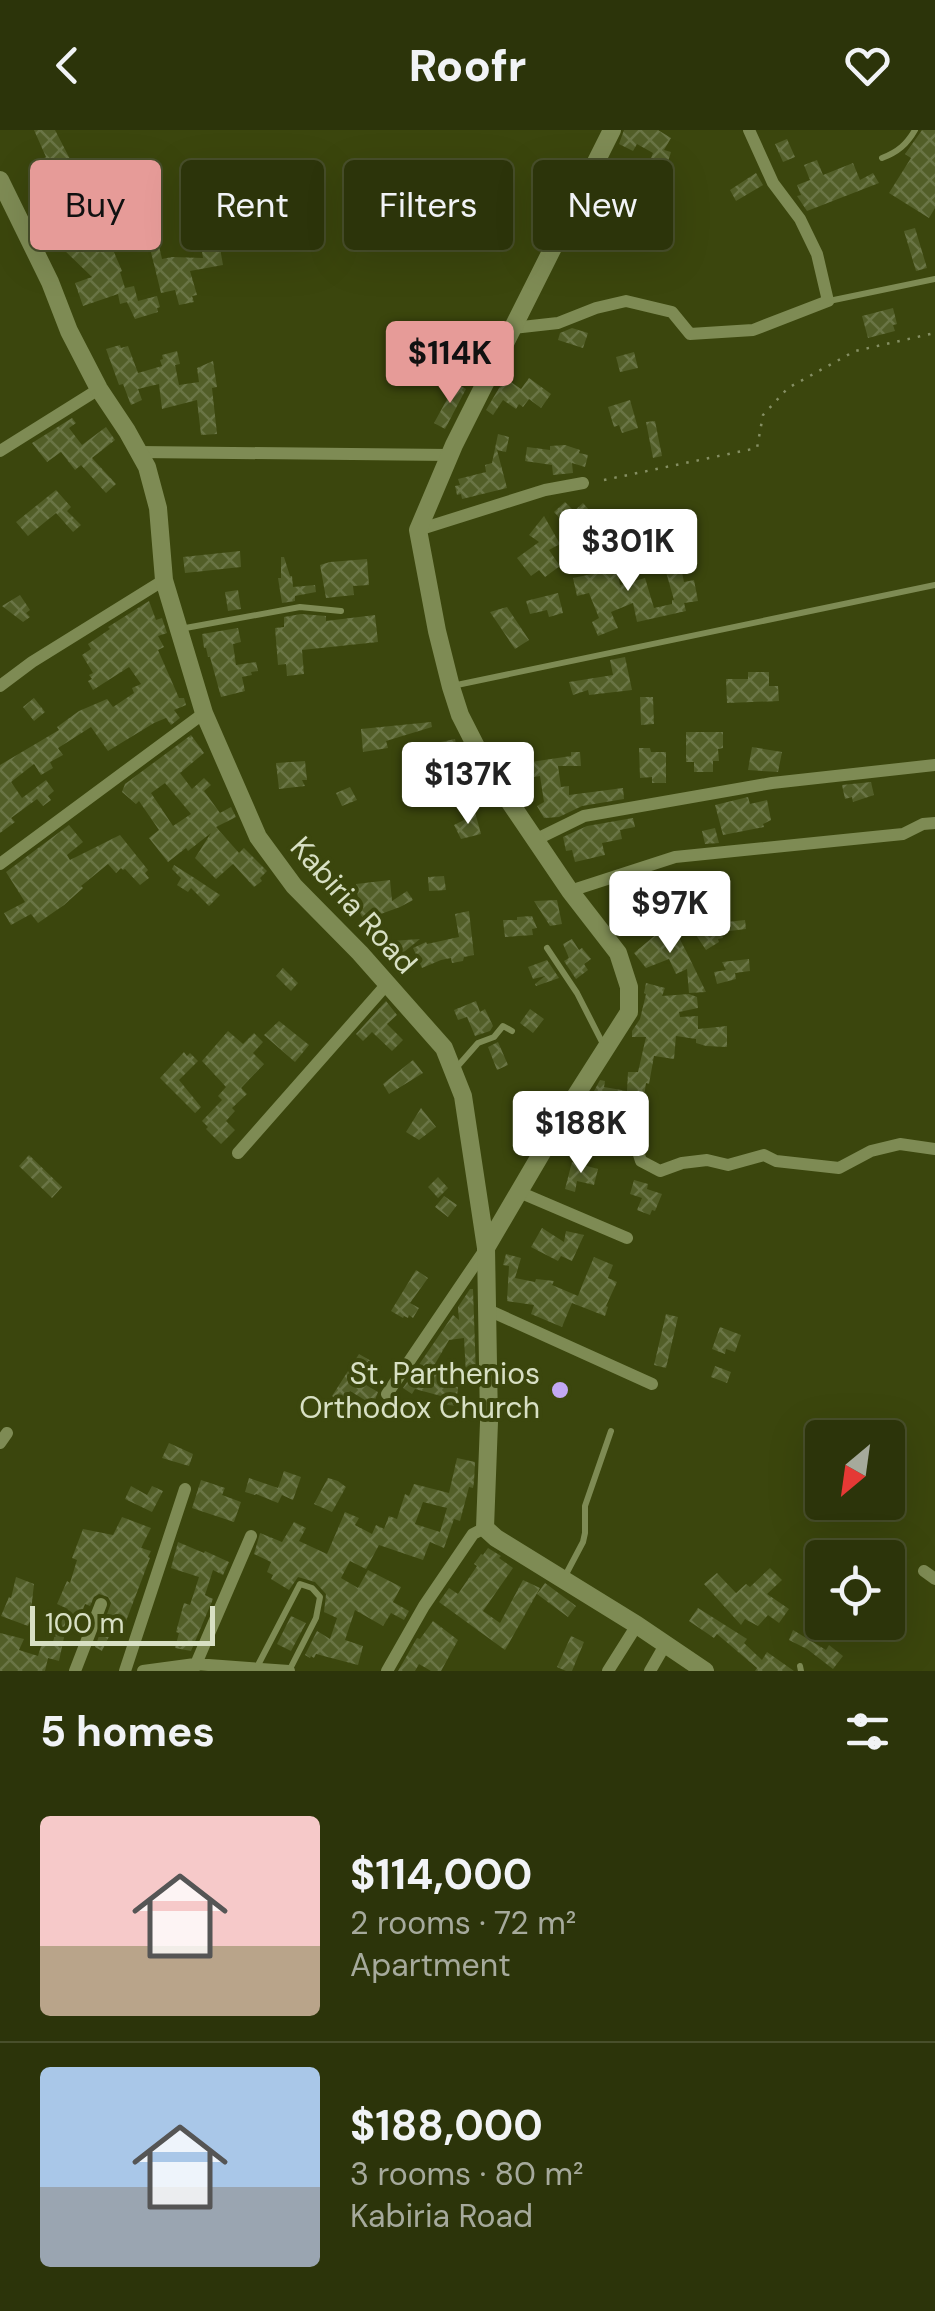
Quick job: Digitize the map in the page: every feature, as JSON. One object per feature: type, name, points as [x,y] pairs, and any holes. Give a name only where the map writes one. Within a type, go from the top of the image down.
[{"type":"main road","points":[[486,1248],[628,1012],[629,987],[618,953],[570,892],[488,770],[460,715],[437,631],[418,530],[450,454],[612,130]]},
{"type":"main road","name":"Kabiria Road","points":[[1,183],[50,282],[69,331],[147,467],[158,508],[164,580],[204,714],[258,836],[294,886],[444,1048],[463,1096],[486,1248],[489,1422],[485,1528]]},
{"type":"main road","points":[[485,1528],[705,1671]]},
{"type":"street","points":[[513,328],[558,323],[626,301],[672,312],[690,334],[753,330],[828,301],[817,254],[800,219],[773,183],[750,130]]},
{"type":"street","points":[[0,451],[99,389]]},
{"type":"street","points":[[139,452],[450,454]]},
{"type":"street","points":[[418,530],[545,490],[584,483]]},
{"type":"street","points":[[0,686],[164,580]]},
{"type":"street","points":[[0,864],[204,714]]},
{"type":"street","points":[[535,840],[584,816],[772,783],[935,766]]},
{"type":"street","points":[[570,892],[675,856],[903,834],[935,823]]},
{"type":"street","points":[[238,1153],[387,984]]},
{"type":"street","points":[[634,1139],[641,1161],[660,1171],[707,1160],[728,1165],[764,1155],[776,1161],[839,1168],[870,1151],[900,1144],[935,1149]]},
{"type":"street","points":[[519,1192],[627,1238]]},
{"type":"street","points":[[386,1394],[486,1248]]},
{"type":"street","points":[[488,1310],[652,1384]]},
{"type":"street","points":[[124,1671],[185,1489]]},
{"type":"street","points":[[387,1671],[424,1606],[473,1534],[485,1528]]},
{"type":"street","points":[[194,1668],[251,1536]]},
{"type":"street","points":[[74,1671],[101,1604]]},
{"type":"street","points":[[608,1671],[637,1625]]},
{"type":"street","points":[[650,1671],[665,1645]]},
{"type":"street","points":[[143,1671],[289,1671]]},
{"type":"lane","points":[[882,158],[908,142],[915,130]]},
{"type":"lane","points":[[828,301],[935,278]]},
{"type":"lane","points":[[450,686],[935,584]]},
{"type":"lane","points":[[179,629],[300,606],[341,611]]},
{"type":"lane","points":[[547,948],[577,993],[606,1049]]},
{"type":"lane","points":[[453,1072],[478,1043],[494,1037],[503,1026],[512,1032]]},
{"type":"lane","points":[[563,1579],[582,1542],[585,1506],[611,1430]]},
{"type":"lane","points":[[256,1668],[300,1584],[312,1588],[320,1597],[316,1618],[289,1671]]},
{"type":"path","points":[[604,480],[757,448],[764,416],[788,388],[855,351],[935,333]]},
{"type":"building","points":[[34,130],[55,130],[70,159],[40,160],[46,157]]},
{"type":"building","points":[[624,130],[658,130],[671,138],[664,150],[671,152],[669,160],[650,160],[653,153],[637,144],[633,151],[619,144]]},
{"type":"building","points":[[922,130],[935,130],[935,208],[929,218],[889,193],[911,158],[905,154]]},
{"type":"building","points":[[787,139],[795,157],[783,162],[775,144]]},
{"type":"building","points":[[817,160],[823,175],[853,163],[860,180],[873,173],[879,183],[807,211],[797,196],[801,195],[797,185],[810,180],[804,165]]},
{"type":"building","points":[[756,173],[763,185],[736,201],[730,190]]},
{"type":"building","points":[[915,228],[927,268],[916,271],[904,231]]},
{"type":"building","points":[[64,250],[113,250],[125,288],[134,286],[138,301],[157,296],[158,312],[135,319],[127,302],[120,304],[118,294],[83,306],[75,283],[92,277]]},
{"type":"building","points":[[150,250],[160,250],[162,259],[203,258],[202,250],[220,250],[223,265],[190,271],[197,295],[192,296],[194,302],[179,305],[175,290],[161,293]]},
{"type":"building","points":[[893,308],[895,331],[868,338],[862,316]]},
{"type":"building","points":[[572,328],[588,333],[583,348],[558,340],[560,333]]},
{"type":"building","points":[[128,346],[138,373],[162,366],[162,355],[177,351],[179,385],[199,382],[197,368],[213,361],[217,434],[201,435],[197,400],[162,409],[159,384],[138,389],[142,400],[131,405],[106,349]]},
{"type":"building","points":[[634,352],[638,368],[620,372],[616,357]]},
{"type":"building","points":[[505,378],[521,389],[529,378],[551,394],[541,408],[529,399],[516,409],[503,400],[493,415],[486,410]]},
{"type":"building","points":[[456,383],[466,389],[445,429],[434,423]]},
{"type":"building","points":[[630,400],[638,428],[622,433],[619,425],[614,427],[608,407]]},
{"type":"building","points":[[72,418],[76,423],[69,428],[82,445],[106,427],[115,440],[92,458],[116,484],[106,493],[81,465],[75,470],[61,452],[47,462],[32,443]]},
{"type":"building","points":[[655,421],[662,456],[653,458],[646,422]]},
{"type":"building","points":[[498,434],[509,437],[506,452],[497,450],[507,488],[462,499],[455,486],[460,485],[458,479],[486,472],[485,465],[492,463]]},
{"type":"building","points":[[565,445],[588,455],[585,467],[572,463],[573,473],[553,475],[552,465],[525,461],[527,447],[550,450],[550,446]]},
{"type":"building","points":[[56,490],[71,507],[67,511],[81,525],[73,532],[56,513],[28,536],[16,522]]},
{"type":"building","points":[[565,502],[574,511],[583,503],[589,510],[580,518],[585,524],[576,532],[554,512]]},
{"type":"building","points":[[544,516],[560,544],[549,550],[560,566],[545,577],[539,570],[531,576],[517,558],[539,542],[529,535]]},
{"type":"building","points":[[596,549],[618,573],[620,585],[645,578],[654,608],[672,604],[666,572],[681,568],[684,582],[694,580],[698,601],[684,603],[686,611],[637,622],[633,603],[611,612],[618,628],[598,636],[592,622],[599,618],[589,593],[577,596],[573,578],[592,574],[582,561]]},
{"type":"building","points":[[240,551],[241,567],[185,573],[183,557]]},
{"type":"building","points":[[281,557],[292,576],[293,587],[315,585],[316,592],[282,603],[278,578]]},
{"type":"building","points":[[367,559],[369,585],[353,586],[354,595],[326,598],[320,565]]},
{"type":"building","points":[[238,590],[241,609],[228,611],[225,592]]},
{"type":"building","points":[[558,593],[563,613],[549,617],[547,610],[530,614],[526,601]]},
{"type":"building","points":[[20,595],[30,610],[26,613],[30,617],[23,622],[2,606]]},
{"type":"building","points":[[149,601],[156,620],[162,618],[167,633],[158,636],[164,647],[158,650],[179,698],[184,698],[186,705],[174,710],[180,718],[171,725],[166,718],[154,723],[108,751],[91,727],[58,748],[63,755],[50,762],[53,768],[41,775],[34,764],[11,782],[22,798],[46,780],[54,791],[48,796],[51,800],[43,806],[37,799],[11,818],[15,822],[0,833],[0,765],[59,730],[57,727],[79,711],[107,699],[113,707],[141,684],[129,667],[93,690],[88,681],[93,673],[82,655],[91,649],[88,644],[108,627]]},
{"type":"building","points":[[507,607],[529,640],[515,649],[490,612]]},
{"type":"building","points":[[375,615],[378,642],[302,650],[304,674],[287,676],[286,664],[278,665],[275,628],[284,627],[284,617],[326,616],[326,621]]},
{"type":"building","points":[[238,628],[241,642],[233,644],[236,665],[256,662],[258,671],[242,677],[245,691],[221,697],[202,634]]},
{"type":"building","points":[[625,657],[632,690],[589,695],[588,690],[573,695],[569,682],[613,675],[610,660]]},
{"type":"building","points":[[748,672],[769,672],[769,686],[778,686],[779,701],[727,703],[726,679],[748,679]]},
{"type":"building","points":[[640,697],[653,697],[654,724],[641,725]]},
{"type":"building","points":[[34,698],[45,712],[34,721],[23,707]]},
{"type":"building","points":[[431,722],[432,727],[386,741],[388,748],[363,752],[361,729]]},
{"type":"building","points":[[686,732],[723,732],[723,748],[718,749],[719,761],[713,761],[713,772],[694,772],[694,762],[686,762]]},
{"type":"building","points":[[191,735],[204,753],[180,773],[192,789],[204,778],[211,785],[204,791],[220,813],[231,807],[236,817],[216,827],[239,853],[244,848],[267,871],[260,878],[262,881],[254,887],[233,864],[216,879],[195,858],[211,833],[168,862],[149,838],[159,830],[139,801],[136,804],[122,792],[125,784]],"holes":[[[165,783],[191,814],[173,826],[151,793]]]},
{"type":"building","points":[[455,739],[457,749],[425,755],[422,746]]},
{"type":"building","points":[[752,747],[782,752],[778,772],[748,770]]},
{"type":"building","points":[[639,748],[666,752],[666,783],[652,783],[652,777],[640,778]]},
{"type":"building","points":[[571,752],[580,752],[581,766],[558,766],[561,787],[569,786],[569,795],[623,788],[624,799],[544,818],[537,806],[544,802],[540,776],[518,780],[519,756],[529,754],[531,762],[571,756]]},
{"type":"building","points":[[305,761],[305,786],[279,789],[276,763]]},
{"type":"building","points":[[871,782],[874,795],[853,802],[852,797],[845,799],[842,785]]},
{"type":"building","points":[[350,787],[357,800],[342,806],[336,793]]},
{"type":"building","points":[[748,797],[750,804],[767,800],[771,820],[764,827],[723,835],[715,805]]},
{"type":"building","points":[[475,812],[481,834],[461,839],[454,825]]},
{"type":"building","points":[[633,818],[635,827],[620,830],[622,839],[602,843],[605,855],[575,862],[572,850],[566,851],[563,837],[587,826]]},
{"type":"building","points":[[69,825],[83,842],[67,855],[70,860],[120,835],[148,870],[145,873],[149,878],[140,885],[125,869],[116,873],[108,864],[38,923],[31,914],[11,925],[4,913],[25,902],[6,872]]},
{"type":"building","points":[[715,828],[719,843],[705,844],[702,831]]},
{"type":"building","points":[[174,865],[220,895],[209,906],[191,888],[188,892],[177,885],[181,878],[172,869]]},
{"type":"building","points":[[444,876],[446,890],[429,891],[428,877]]},
{"type":"building","points":[[707,878],[714,891],[722,888],[728,906],[688,919],[679,899],[699,890],[696,883]]},
{"type":"building","points":[[390,880],[392,901],[407,891],[413,900],[366,924],[360,913],[356,884]]},
{"type":"building","points":[[557,900],[562,924],[550,926],[534,901]]},
{"type":"building","points":[[469,911],[474,955],[452,963],[451,958],[441,960],[422,968],[413,948],[459,937],[455,914]]},
{"type":"building","points":[[532,916],[537,928],[532,929],[533,935],[505,937],[503,920]]},
{"type":"building","points":[[745,920],[746,929],[721,932],[723,938],[706,950],[690,926]]},
{"type":"building","points":[[673,926],[706,992],[689,993],[687,969],[676,974],[669,959],[646,968],[634,953],[659,932]]},
{"type":"building","points":[[420,939],[394,960],[383,947],[391,941]]},
{"type":"building","points":[[572,939],[591,959],[584,964],[588,970],[576,979],[564,961],[569,958],[563,944]]},
{"type":"building","points":[[749,959],[750,971],[735,973],[736,979],[717,984],[714,972],[726,970],[722,962]]},
{"type":"building","points":[[547,960],[559,978],[536,986],[545,976],[533,979],[528,967]]},
{"type":"building","points":[[283,968],[298,983],[291,991],[276,976]]},
{"type":"building","points":[[646,983],[665,988],[662,996],[697,997],[698,1008],[679,1012],[680,1017],[698,1016],[698,1029],[727,1026],[727,1047],[706,1046],[696,1043],[696,1039],[676,1036],[674,1059],[654,1056],[642,1120],[621,1115],[617,1126],[596,1119],[603,1097],[593,1095],[600,1080],[605,1081],[604,1087],[627,1091],[628,1072],[638,1072],[646,1037],[632,1037],[632,1031],[640,1019]]},
{"type":"building","points":[[386,1001],[397,1015],[387,1024],[403,1040],[392,1051],[372,1032],[363,1041],[356,1034]]},
{"type":"building","points":[[476,1001],[493,1026],[475,1036],[467,1017],[458,1020],[454,1010]]},
{"type":"building","points":[[530,1009],[544,1019],[533,1033],[520,1023]]},
{"type":"building","points":[[279,1021],[309,1045],[295,1062],[264,1035]]},
{"type":"building","points":[[228,1031],[243,1044],[254,1033],[263,1042],[253,1053],[264,1064],[241,1088],[247,1094],[232,1108],[235,1111],[226,1121],[235,1130],[221,1144],[202,1121],[222,1100],[218,1096],[226,1087],[202,1061]]},
{"type":"building","points":[[498,1042],[508,1065],[497,1070],[488,1047]]},
{"type":"building","points":[[184,1052],[198,1061],[179,1080],[201,1107],[195,1113],[160,1078]]},
{"type":"building","points":[[413,1060],[423,1073],[389,1094],[383,1084]]},
{"type":"building","points":[[421,1108],[436,1127],[419,1140],[406,1132]]},
{"type":"building","points":[[29,1155],[62,1187],[52,1198],[19,1166]]},
{"type":"building","points":[[572,1162],[598,1169],[594,1185],[577,1181],[575,1192],[565,1189]]},
{"type":"building","points":[[438,1177],[448,1188],[438,1198],[428,1187]]},
{"type":"building","points":[[634,1180],[662,1194],[650,1215],[637,1210],[642,1198],[630,1194]]},
{"type":"building","points":[[444,1196],[457,1205],[448,1217],[435,1207]]},
{"type":"building","points":[[542,1228],[564,1242],[566,1231],[584,1235],[572,1261],[561,1256],[558,1261],[531,1247]]},
{"type":"building","points":[[506,1254],[521,1258],[515,1278],[554,1281],[552,1285],[578,1296],[594,1257],[613,1265],[608,1278],[617,1282],[605,1316],[572,1303],[562,1327],[531,1314],[534,1305],[507,1301],[509,1266],[503,1265]]},
{"type":"building","points":[[416,1270],[428,1278],[410,1303],[419,1308],[413,1318],[403,1318],[391,1311]]},
{"type":"building","points":[[470,1289],[476,1375],[466,1375],[464,1338],[449,1340],[432,1369],[443,1368],[446,1385],[458,1387],[456,1406],[440,1404],[441,1396],[415,1389],[412,1394],[403,1388],[453,1315],[459,1320],[458,1307]]},
{"type":"building","points":[[666,1314],[678,1317],[666,1368],[654,1365]]},
{"type":"building","points":[[720,1327],[741,1335],[735,1352],[726,1349],[725,1354],[712,1349]]},
{"type":"building","points":[[359,1354],[378,1365],[366,1385],[378,1392],[373,1405],[350,1391],[343,1403],[332,1396]]},
{"type":"building","points":[[715,1366],[731,1372],[727,1383],[711,1377]]},
{"type":"building","points":[[169,1443],[193,1454],[189,1466],[162,1458]]},
{"type":"building","points":[[457,1458],[475,1462],[473,1488],[469,1487],[460,1521],[454,1519],[444,1548],[430,1542],[423,1560],[379,1545],[366,1569],[350,1561],[341,1578],[358,1588],[368,1570],[401,1587],[393,1602],[409,1611],[404,1620],[391,1613],[383,1626],[355,1610],[345,1640],[363,1646],[358,1665],[316,1654],[314,1658],[305,1655],[317,1631],[330,1639],[337,1618],[324,1612],[326,1594],[315,1582],[298,1577],[289,1590],[271,1579],[273,1575],[267,1572],[271,1562],[254,1554],[260,1533],[282,1542],[294,1522],[306,1528],[299,1541],[327,1554],[345,1512],[359,1518],[355,1525],[372,1534],[376,1525],[384,1529],[389,1516],[397,1519],[405,1494],[409,1496],[414,1484],[449,1493]],"holes":[[[423,1502],[447,1508],[440,1532],[415,1524]]]},
{"type":"building","points":[[284,1471],[301,1477],[293,1500],[282,1495],[278,1503],[245,1492],[249,1478],[278,1488]]},
{"type":"building","points":[[328,1478],[346,1487],[332,1512],[314,1504]]},
{"type":"building","points":[[201,1480],[225,1488],[222,1495],[241,1502],[234,1522],[192,1508]]},
{"type":"building","points":[[131,1486],[147,1495],[152,1486],[163,1491],[152,1512],[125,1499]]},
{"type":"building","points":[[122,1517],[151,1528],[141,1548],[151,1551],[150,1558],[123,1629],[114,1626],[102,1651],[95,1647],[111,1603],[99,1594],[90,1606],[85,1604],[75,1631],[66,1628],[59,1661],[48,1658],[45,1671],[0,1671],[0,1633],[24,1639],[19,1650],[38,1656],[42,1643],[52,1645],[62,1612],[68,1609],[57,1604],[67,1581],[70,1583],[77,1560],[72,1558],[83,1529],[113,1535]]},
{"type":"building","points":[[178,1542],[229,1562],[223,1575],[213,1570],[205,1595],[213,1599],[191,1651],[175,1648],[179,1633],[176,1632],[184,1603],[190,1605],[199,1577],[171,1568]]},
{"type":"building","points":[[488,1548],[513,1568],[483,1611],[500,1623],[523,1580],[540,1588],[505,1650],[439,1602],[449,1588],[458,1594]]},
{"type":"building","points":[[770,1568],[782,1580],[767,1594],[789,1609],[779,1623],[768,1615],[758,1626],[745,1619],[741,1625],[704,1584],[717,1573],[736,1593],[746,1584],[750,1587]]},
{"type":"building","points":[[16,1577],[34,1584],[34,1612],[28,1626],[1,1616]]},
{"type":"building","points":[[545,1583],[576,1606],[568,1617],[537,1594]]},
{"type":"building","points":[[698,1608],[747,1639],[744,1643],[762,1660],[767,1652],[794,1671],[755,1671],[757,1668],[717,1634],[714,1638],[689,1621]]},
{"type":"building","points":[[291,1616],[306,1623],[291,1651],[277,1644]]},
{"type":"building","points":[[433,1621],[458,1640],[441,1671],[431,1671],[419,1664],[415,1671],[398,1671],[417,1638]]},
{"type":"building","points":[[793,1630],[805,1640],[826,1650],[829,1645],[843,1656],[833,1669],[789,1640]]},
{"type":"building","points":[[571,1636],[584,1642],[572,1671],[566,1671],[557,1667]]},
{"type":"place","name":"St. Parthenios Orthodox Church","points":[[560,1390]]}]
